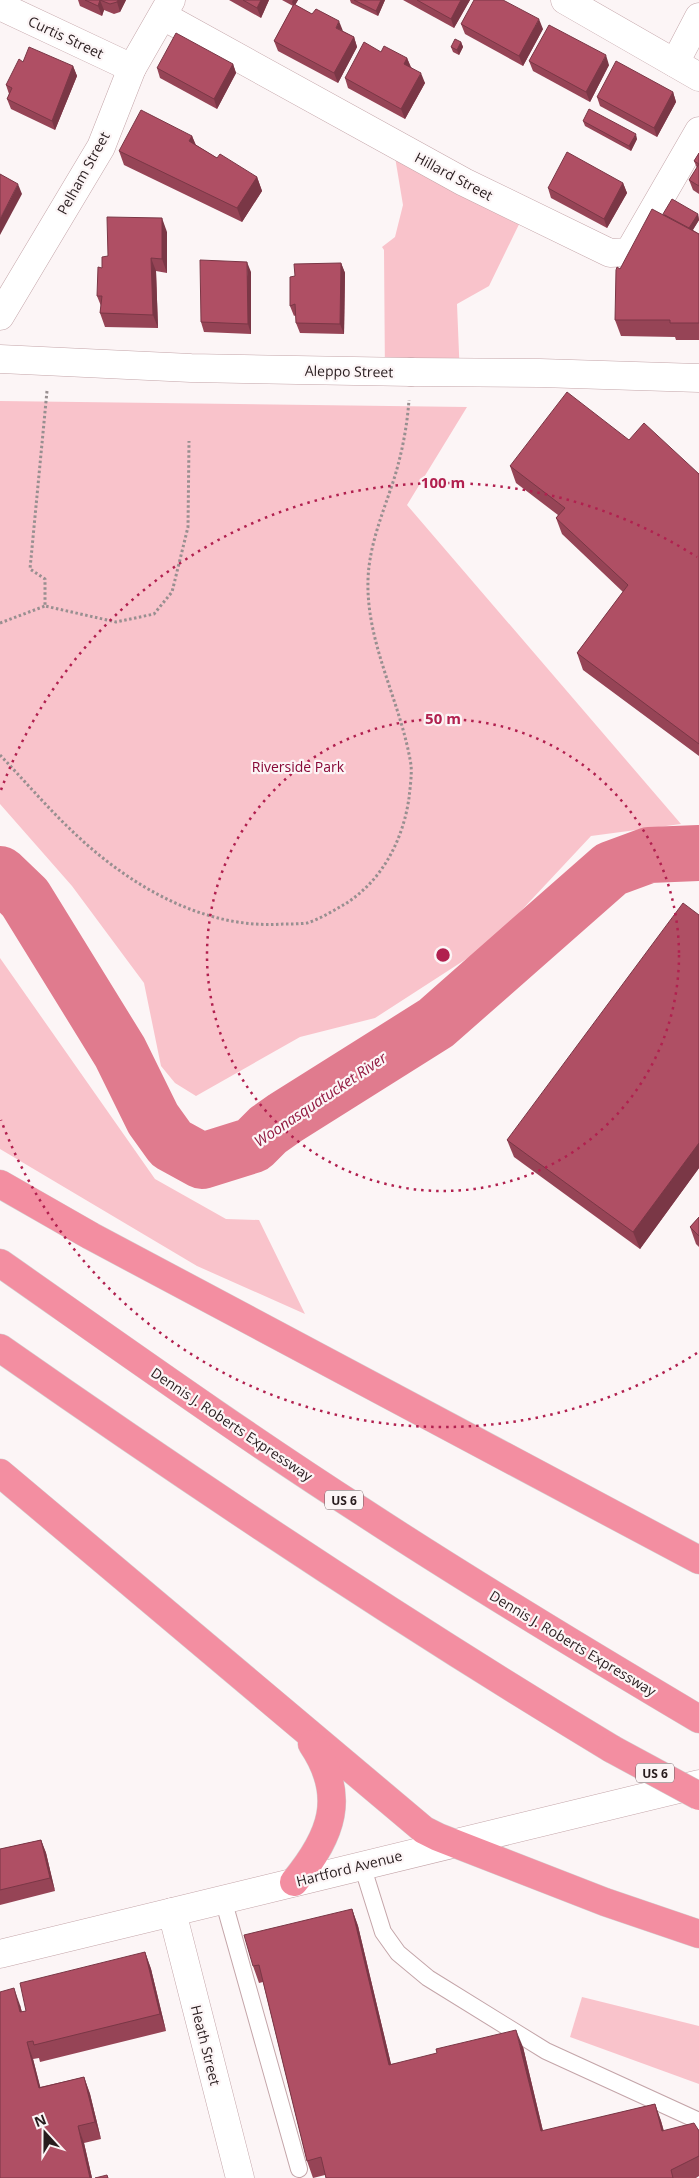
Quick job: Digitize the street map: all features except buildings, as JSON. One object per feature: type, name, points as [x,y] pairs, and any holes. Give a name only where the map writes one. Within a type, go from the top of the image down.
[{"type":"highway","points":[[0,1184],[91,1236],[699,1560]]},
{"type":"highway","name":"Dennis J. Roberts Expressway","points":[[0,1263],[175,1386],[362,1512],[555,1633],[699,1719]]},
{"type":"highway","name":"US 6","points":[[0,1348],[142,1447],[307,1558],[425,1634],[612,1749],[699,1796]]},
{"type":"highway","points":[[0,1473],[424,1830],[618,1907],[699,1934]]},
{"type":"highway","points":[[294,1882],[311,1858],[325,1832],[331,1814],[333,1795],[331,1783],[321,1758],[295,1723]]},
{"type":"street","points":[[565,0],[699,77]]},
{"type":"street","name":"Curtis Street","points":[[0,6],[132,68]]},
{"type":"street","name":"Pelham Street","points":[[0,316],[101,147],[132,68],[167,8]]},
{"type":"street","name":"Hillard Street","points":[[167,8],[464,182],[610,253],[629,252],[699,131]]},
{"type":"street","points":[[674,63],[699,17]]},
{"type":"street","name":"Aleppo Street","points":[[0,359],[191,368],[699,378]]},
{"type":"street","name":"Hartford Avenue","points":[[0,1954],[699,1784]]},
{"type":"street","name":"Heath Street","points":[[172,1912],[240,2178]]},
{"type":"lane","points":[[362,1865],[383,1932],[398,1953],[428,1978],[546,2050],[699,2121]]},
{"type":"lane","points":[[223,1899],[299,2169]]},
{"type":"path","points":[[45,606],[45,579],[30,568],[50,360]]},
{"type":"path","points":[[0,755],[69,828],[112,865],[150,890],[193,911],[229,922],[265,926],[306,923],[330,913],[355,898],[376,876],[395,849],[409,799],[411,766],[368,610],[368,578],[371,549],[394,479],[406,430],[411,372]]},
{"type":"path","points":[[0,623],[45,606],[116,622],[154,614],[172,592],[188,527],[190,440]]},
{"type":"green space","points":[[392,139],[523,216],[489,286],[457,304],[460,378],[385,379],[384,250],[382,247],[395,237],[403,205]]},
{"type":"green space","name":"Riverside Park","points":[[0,401],[467,407],[407,505],[681,824],[591,836],[491,943],[375,1018],[300,1037],[196,1096],[175,1083],[161,1066],[144,983],[72,886],[0,804]]},
{"type":"green space","points":[[0,958],[155,1179],[226,1219],[259,1220],[305,1314],[197,1266],[0,1149]]},
{"type":"green space","points":[[582,1997],[699,2026],[699,2084],[570,2037]]},
{"type":"waterway","name":"Woonasquatucket River","points":[[0,874],[25,898],[120,1052],[153,1119],[171,1144],[202,1161],[253,1145],[268,1130],[285,1118],[436,1023],[611,869],[649,855],[699,853]]}]
